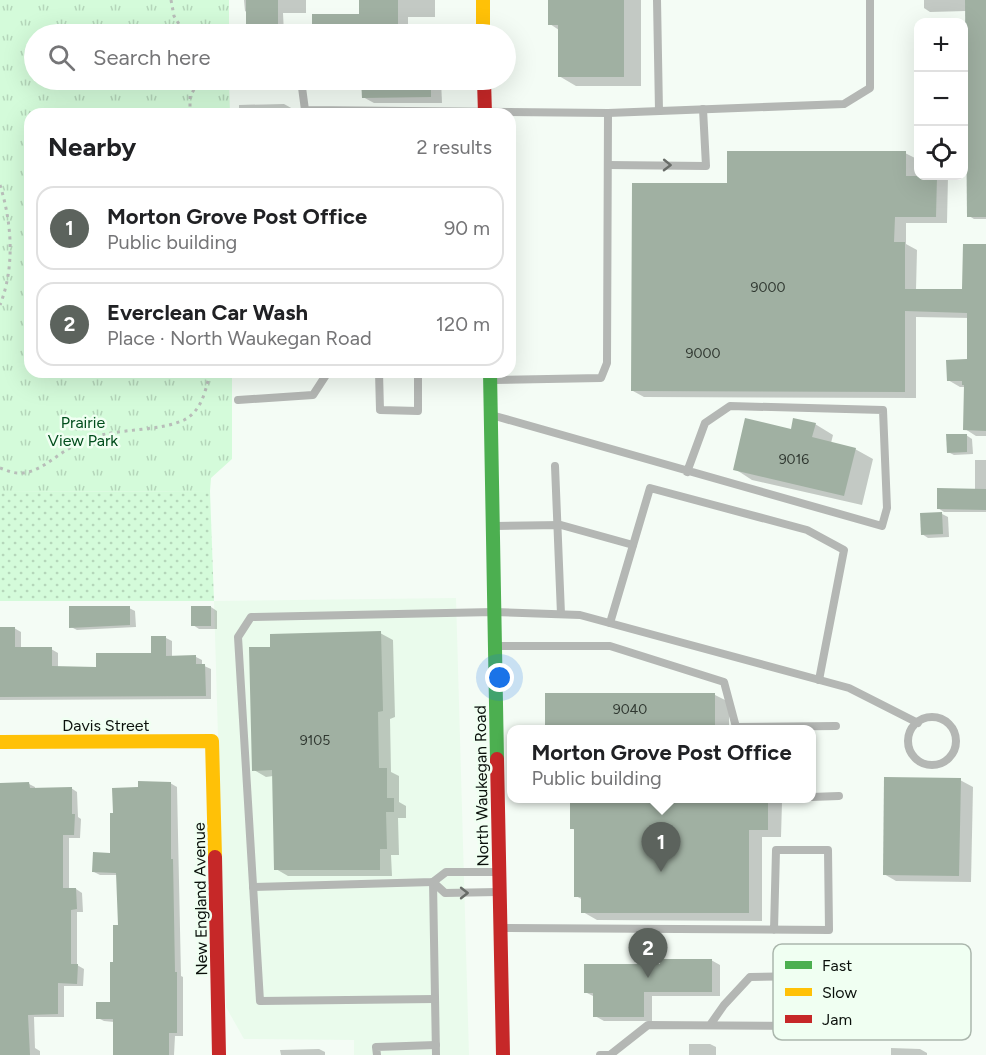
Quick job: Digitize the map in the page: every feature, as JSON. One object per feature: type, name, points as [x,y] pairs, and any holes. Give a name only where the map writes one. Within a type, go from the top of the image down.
[{"type":"main road","points":[[483,0],[483,24]]},
{"type":"main road","points":[[484,90],[485,108]]},
{"type":"main road","name":"North Waukegan Road","points":[[490,378],[494,612],[501,767],[499,872],[503,1055]]},
{"type":"main road","name":"Davis Street","points":[[0,742],[212,741]]},
{"type":"main road","name":"New England Avenue","points":[[212,741],[219,1055]]},
{"type":"lane","points":[[657,0],[659,111]]},
{"type":"lane","points":[[516,112],[608,113],[844,104],[870,88],[870,0]]},
{"type":"lane","points":[[302,90],[305,108]]},
{"type":"lane","points":[[608,165],[706,166],[703,109]]},
{"type":"lane","points":[[516,376],[601,378],[607,363],[608,113]]},
{"type":"lane","points":[[238,400],[313,395],[324,378]]},
{"type":"lane","points":[[379,378],[380,410],[418,411],[418,378]]},
{"type":"lane","points":[[490,415],[687,472],[882,526],[887,508],[883,410],[730,406],[705,423],[687,472]]},
{"type":"lane","points":[[555,466],[561,614]]},
{"type":"lane","points":[[610,623],[650,488],[807,530],[844,550],[819,680]]},
{"type":"lane","points":[[493,526],[557,525],[633,545]]},
{"type":"lane","points":[[435,999],[260,1001],[238,637],[251,617],[494,612],[580,615],[849,688],[918,723],[933,718],[948,724],[956,738],[956,747],[947,760],[931,765],[916,759],[911,752],[909,736],[918,723]]},
{"type":"lane","points":[[495,646],[609,646],[724,682],[735,725]]},
{"type":"lane","points":[[816,726],[836,726]]},
{"type":"lane","points":[[816,797],[839,796]]},
{"type":"lane","points":[[500,928],[774,930],[829,930],[828,850],[776,850],[774,930]]},
{"type":"lane","points":[[253,887],[433,882],[446,872],[499,872]]},
{"type":"lane","points":[[433,882],[445,893],[500,892]]},
{"type":"lane","points":[[433,882],[436,1055]]},
{"type":"lane","points":[[710,1025],[724,1005],[750,977],[773,977]]},
{"type":"lane","points":[[600,1055],[610,1055],[648,1025],[773,1026]]},
{"type":"lane","points":[[377,1055],[376,1047],[436,1045]]},
{"type":"path","points":[[171,0],[174,16],[179,24]]},
{"type":"path","points":[[190,108],[190,96],[194,90]]},
{"type":"path","points":[[0,185],[6,205],[10,259],[8,282],[0,304]]},
{"type":"path","points":[[0,468],[16,473],[26,472],[45,465],[72,447],[91,439],[184,420],[199,406],[209,378]]},
{"type":"shaded area","points":[[456,598],[469,1055],[354,1055],[354,1040],[244,1039],[226,1007],[214,601]]},
{"type":"green space","name":"Prairie View Park","points":[[0,0],[229,0],[229,24],[24,24],[24,90],[229,90],[230,108],[24,108],[24,378],[232,378],[232,459],[211,478],[210,491],[0,492]]},
{"type":"green space","points":[[210,491],[214,601],[0,601],[0,492]]},
{"type":"building","points":[[246,0],[278,0],[278,24],[246,24]]},
{"type":"building","points":[[359,0],[398,0],[398,24],[312,24],[312,14],[359,14]]},
{"type":"building","points":[[548,0],[624,0],[624,77],[558,77],[558,25],[548,25]]},
{"type":"building","points":[[965,0],[986,0],[986,217],[967,217],[968,18],[965,18]]},
{"type":"building","points":[[362,90],[431,90],[431,97],[362,98]]},
{"type":"building","points":[[727,151],[906,151],[906,176],[914,176],[914,180],[937,180],[936,217],[895,217],[894,242],[905,242],[905,289],[962,289],[963,244],[986,244],[986,431],[963,430],[964,385],[962,381],[947,381],[946,360],[967,359],[967,313],[905,311],[905,392],[631,391],[632,183],[727,183]]},
{"type":"building","points":[[745,418],[791,429],[793,418],[816,423],[812,437],[856,448],[844,496],[733,470]]},
{"type":"building","points":[[946,434],[967,434],[967,452],[947,453]]},
{"type":"building","points":[[937,488],[986,489],[986,510],[937,509]]},
{"type":"building","points":[[942,512],[943,534],[921,535],[920,513]]},
{"type":"building","points":[[69,606],[130,606],[130,625],[69,628]]},
{"type":"building","points":[[191,606],[211,606],[211,626],[191,626]]},
{"type":"building","points":[[0,627],[15,627],[15,647],[52,647],[52,666],[96,667],[96,653],[151,653],[151,636],[166,636],[166,656],[196,655],[196,664],[205,664],[206,696],[0,697]]},
{"type":"building","points":[[381,631],[383,711],[378,712],[379,768],[387,768],[387,798],[394,798],[394,812],[386,812],[387,849],[380,849],[380,870],[274,870],[272,770],[252,771],[249,647],[270,647],[270,634]]},
{"type":"building","points":[[545,693],[715,693],[715,725],[545,725]]},
{"type":"building","points":[[884,777],[961,778],[959,876],[883,875]]},
{"type":"building","points":[[138,781],[171,782],[171,859],[173,859],[175,972],[177,972],[177,1033],[169,1033],[169,1055],[113,1055],[113,1019],[96,1019],[96,1002],[110,1002],[113,925],[118,925],[116,873],[92,872],[93,852],[110,853],[112,788],[138,787]]},
{"type":"building","points":[[29,782],[30,788],[72,787],[72,814],[75,814],[74,835],[63,835],[63,888],[76,888],[77,909],[71,910],[71,964],[78,964],[77,984],[58,983],[58,1014],[28,1015],[30,1055],[0,1055],[0,783]]},
{"type":"building","points":[[570,803],[768,803],[768,830],[749,830],[749,913],[581,913],[581,897],[574,897],[574,829],[570,829]]},
{"type":"building","points":[[660,959],[712,959],[712,992],[644,992],[644,1017],[593,1017],[593,993],[584,993],[584,964],[660,964]]},
{"type":"traffic: fast","points":[[490,378],[497,759]]},
{"type":"traffic: slow","points":[[483,0],[483,24]]},
{"type":"traffic: slow","points":[[0,742],[212,741],[215,857]]},
{"type":"traffic: jam","points":[[484,90],[485,108]]},
{"type":"traffic: jam","points":[[497,759],[503,1055]]},
{"type":"traffic: jam","points":[[215,857],[219,1055]]},
{"type":"place","name":"Morton Grove Post Office","points":[[661,872]]},
{"type":"place","name":"Everclean Car Wash","points":[[648,978]]}]
